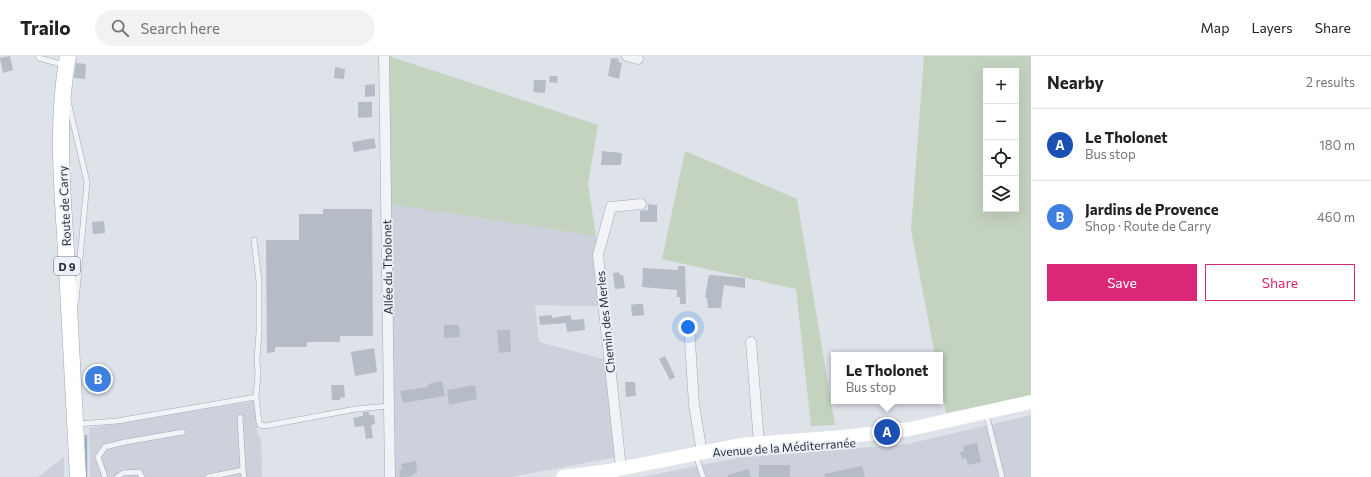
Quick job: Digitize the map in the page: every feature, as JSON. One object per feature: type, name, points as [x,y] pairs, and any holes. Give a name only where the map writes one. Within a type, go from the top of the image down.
[{"type":"main road","name":"Route de Carry","points":[[66,67],[61,120],[62,180],[78,477]]},
{"type":"main road","name":"Avenue de la Méditerranée","points":[[699,453],[871,441],[911,435],[1031,402]]},
{"type":"main road","name":"Avenue de la Méditerranée","points":[[586,477],[699,453],[759,443],[883,433],[986,415],[1031,409]]},
{"type":"main road","name":"Avenue de la Méditerranée","points":[[563,477],[615,470]]},
{"type":"street","name":"Allée du Tholonet","points":[[384,56],[390,477]]},
{"type":"street","points":[[627,56],[638,59]]},
{"type":"street","name":"Chemin des Merles","points":[[615,470],[598,256],[611,207],[641,204]]},
{"type":"street","points":[[689,325],[694,405],[699,453]]},
{"type":"street","points":[[750,342],[759,443]]},
{"type":"lane","points":[[38,56],[38,58],[66,67],[87,182],[71,349]]},
{"type":"lane","points":[[254,240],[259,289],[258,374],[256,397],[260,425],[265,426],[356,408],[389,406]]},
{"type":"lane","points":[[75,424],[117,421],[256,397]]},
{"type":"lane","points":[[986,415],[1002,477]]},
{"type":"lane","points":[[240,417],[244,477]]},
{"type":"lane","points":[[105,477],[98,457],[106,447],[182,432]]},
{"type":"lane","points":[[699,453],[703,477]]},
{"type":"lane","points":[[208,477],[243,470]]},
{"type":"lane","points":[[117,477],[123,473],[139,472],[142,477]]},
{"type":"shaded area","points":[[386,203],[596,236],[599,306],[535,305],[539,342],[607,360],[617,457],[511,477],[392,477]]},
{"type":"shaded area","points":[[255,401],[257,432],[261,439],[262,477],[90,477],[89,428]]},
{"type":"shaded area","points":[[1031,415],[1031,477],[642,477],[738,458],[908,444]]},
{"type":"shaded area","points":[[64,457],[64,477],[38,477]]},
{"type":"green space","points":[[389,56],[598,125],[588,184],[596,236],[391,204]]},
{"type":"green space","points":[[924,56],[1031,56],[1031,396],[946,413],[943,398],[943,352],[934,352],[911,230]]},
{"type":"green space","points":[[685,151],[797,199],[835,425],[811,426],[796,289],[662,259]]},
{"type":"building","points":[[10,56],[13,70],[3,73],[0,58]]},
{"type":"building","points":[[611,58],[619,59],[618,62],[622,63],[619,79],[608,76]]},
{"type":"building","points":[[76,63],[86,64],[85,79],[74,78]]},
{"type":"building","points":[[335,67],[345,69],[344,79],[334,78]]},
{"type":"building","points":[[550,76],[558,76],[557,83],[549,82]]},
{"type":"building","points":[[534,80],[546,80],[545,93],[533,92]]},
{"type":"building","points":[[375,84],[375,96],[365,97],[365,85]]},
{"type":"building","points":[[358,102],[372,102],[372,117],[358,118]]},
{"type":"building","points":[[374,138],[376,148],[354,152],[352,142]]},
{"type":"building","points":[[602,151],[622,153],[621,165],[601,165]]},
{"type":"building","points":[[648,204],[657,205],[657,222],[640,222],[640,211],[648,210]]},
{"type":"building","points":[[323,209],[372,209],[373,336],[340,336],[340,342],[307,342],[307,347],[275,347],[275,352],[267,353],[266,240],[299,240],[299,214],[323,214]]},
{"type":"building","points":[[104,221],[105,233],[93,234],[92,222]]},
{"type":"building","points":[[678,266],[685,266],[686,304],[680,304],[680,297],[677,297],[677,290],[642,287],[643,268],[678,270]]},
{"type":"building","points":[[619,272],[620,275],[623,275],[625,288],[615,289],[613,273]]},
{"type":"building","points":[[709,275],[745,278],[745,288],[724,285],[721,308],[708,308],[707,298],[705,297]]},
{"type":"building","points":[[643,304],[644,315],[632,316],[631,305]]},
{"type":"building","points":[[552,315],[552,318],[571,315],[571,319],[574,320],[584,319],[585,330],[567,332],[566,323],[540,325],[539,316]]},
{"type":"building","points":[[444,325],[459,325],[460,337],[444,338]]},
{"type":"building","points":[[497,330],[510,330],[511,352],[499,353]]},
{"type":"building","points":[[374,348],[377,372],[355,376],[351,352]]},
{"type":"building","points":[[665,356],[675,377],[670,380],[659,359]]},
{"type":"building","points":[[442,381],[445,396],[403,403],[400,391],[428,387],[428,384]]},
{"type":"building","points":[[625,382],[635,382],[636,396],[626,397]]},
{"type":"building","points":[[331,385],[344,385],[345,397],[340,398],[340,400],[332,400]]},
{"type":"building","points":[[475,385],[477,399],[449,405],[447,390]]},
{"type":"building","points":[[363,412],[369,412],[369,415],[374,415],[375,424],[371,425],[373,438],[366,439],[364,426],[355,427],[353,418],[363,416]]},
{"type":"building","points":[[977,443],[981,462],[968,465],[966,458],[962,459],[960,452],[964,451],[963,446]]},
{"type":"building","points":[[416,461],[417,473],[412,474],[413,476],[400,477],[399,470],[402,470],[401,464]]},
{"type":"building","points":[[759,465],[790,465],[790,477],[759,477]]},
{"type":"building","points":[[862,466],[865,477],[825,477],[824,474]]},
{"type":"building","points":[[748,469],[751,477],[728,477],[728,475]]},
{"type":"waterway","points":[[86,436],[86,477]]},
{"type":"place","name":"Jardins de Provence","points":[[98,379]]},
{"type":"place","name":"Le Tholonet","points":[[887,432]]}]
